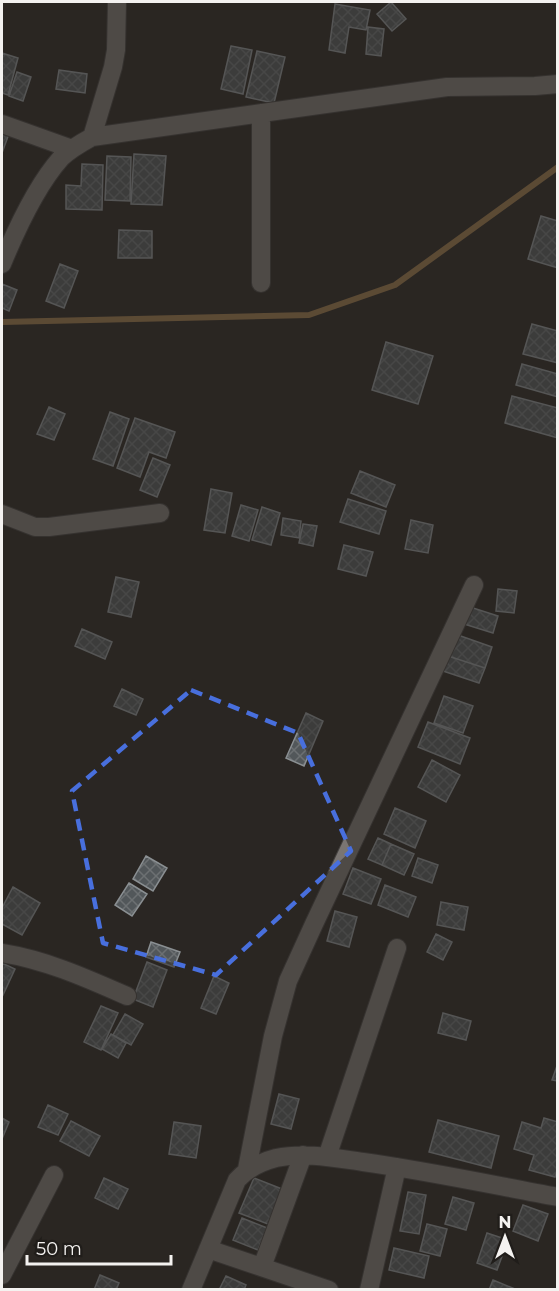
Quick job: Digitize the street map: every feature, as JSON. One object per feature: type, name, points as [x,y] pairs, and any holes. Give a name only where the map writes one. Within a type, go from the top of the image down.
[{"type":"street","points":[[92,137],[113,67],[116,50],[117,2]]},
{"type":"street","points":[[2,264],[38,191],[62,158],[92,137],[447,87],[558,84]]},
{"type":"street","points":[[261,113],[261,283]]},
{"type":"street","points":[[2,124],[72,149]]},
{"type":"street","points":[[2,514],[35,527],[49,527],[160,513]]},
{"type":"street","points":[[247,1169],[273,1036],[288,981],[474,585]]},
{"type":"street","points":[[327,1157],[397,948]]},
{"type":"street","points":[[2,953],[30,957],[83,976],[127,996]]},
{"type":"street","points":[[262,1267],[303,1155]]},
{"type":"street","points":[[191,1289],[237,1180],[247,1169],[261,1162],[303,1155],[327,1157],[397,1167],[558,1197]]},
{"type":"street","points":[[369,1290],[397,1167]]},
{"type":"street","points":[[2,1275],[54,1175]]},
{"type":"street","points":[[208,1249],[329,1290]]},
{"type":"highlighted area","points":[[191,690],[298,733],[351,851],[216,975],[103,943],[72,791]]},
{"type":"building","points":[[391,2],[406,19],[392,31],[377,14]]},
{"type":"building","points":[[335,4],[370,10],[366,30],[349,27],[345,53],[329,50]]},
{"type":"building","points":[[368,27],[384,29],[381,56],[366,54]]},
{"type":"building","points":[[231,46],[252,50],[243,94],[221,89]]},
{"type":"building","points":[[257,51],[285,57],[274,103],[246,97]]},
{"type":"building","points":[[2,53],[18,58],[8,95],[2,93]]},
{"type":"building","points":[[59,70],[87,74],[85,93],[56,89]]},
{"type":"building","points":[[17,72],[31,77],[23,101],[9,96]]},
{"type":"building","points":[[2,128],[10,131],[2,153]]},
{"type":"building","points":[[134,154],[166,156],[162,205],[131,204]]},
{"type":"building","points":[[107,156],[131,157],[130,201],[105,200]]},
{"type":"building","points":[[82,164],[103,165],[102,210],[66,209],[66,185],[81,186]]},
{"type":"building","points":[[541,216],[558,221],[558,268],[528,259]]},
{"type":"building","points":[[119,230],[152,231],[152,258],[118,258]]},
{"type":"building","points":[[60,264],[78,271],[64,308],[46,301]]},
{"type":"building","points":[[2,284],[17,290],[9,311],[2,308]]},
{"type":"building","points":[[532,324],[558,331],[558,363],[523,354]]},
{"type":"building","points":[[386,342],[433,356],[418,404],[372,390]]},
{"type":"building","points":[[522,364],[558,374],[558,397],[516,385]]},
{"type":"building","points":[[512,396],[558,408],[558,438],[505,423]]},
{"type":"building","points":[[49,407],[65,414],[54,440],[37,434]]},
{"type":"building","points":[[110,412],[129,419],[113,466],[93,459]]},
{"type":"building","points":[[135,418],[175,432],[166,458],[149,452],[140,477],[117,468]]},
{"type":"building","points":[[153,458],[170,465],[157,497],[140,490]]},
{"type":"building","points":[[360,471],[395,485],[386,507],[351,493]]},
{"type":"building","points":[[211,489],[232,493],[225,533],[204,530]]},
{"type":"building","points":[[348,499],[386,511],[379,534],[340,522]]},
{"type":"building","points":[[241,505],[258,510],[249,541],[232,536]]},
{"type":"building","points":[[262,507],[280,513],[271,545],[252,540]]},
{"type":"building","points":[[283,518],[301,521],[299,538],[281,535]]},
{"type":"building","points":[[411,520],[433,525],[428,553],[405,549]]},
{"type":"building","points":[[303,524],[317,526],[313,546],[299,543]]},
{"type":"building","points":[[344,545],[373,552],[366,576],[338,569]]},
{"type":"building","points":[[116,577],[139,582],[131,617],[108,612]]},
{"type":"building","points":[[498,589],[517,591],[514,613],[496,611]]},
{"type":"building","points":[[470,607],[498,616],[493,633],[464,624]]},
{"type":"building","points":[[82,629],[112,642],[105,659],[75,646]]},
{"type":"building","points":[[455,634],[492,647],[485,668],[448,656]]},
{"type":"building","points":[[448,656],[485,668],[479,683],[443,671]]},
{"type":"building","points":[[122,689],[143,699],[136,715],[114,706]]},
{"type":"building","points":[[444,696],[473,706],[463,733],[434,723]]},
{"type":"building","points":[[306,713],[323,721],[304,766],[286,758]]},
{"type":"building","points":[[428,722],[470,738],[460,764],[418,747]]},
{"type":"building","points":[[432,760],[460,775],[446,802],[418,787]]},
{"type":"building","points":[[395,808],[426,821],[415,848],[384,834]]},
{"type":"building","points":[[378,838],[391,844],[382,865],[368,859]]},
{"type":"building","points":[[391,844],[414,854],[404,875],[382,865]]},
{"type":"building","points":[[146,856],[167,868],[153,891],[133,879]]},
{"type":"building","points":[[418,858],[438,865],[432,883],[412,876]]},
{"type":"building","points":[[353,868],[381,879],[371,904],[343,894]]},
{"type":"building","points":[[129,883],[147,894],[132,916],[115,905]]},
{"type":"building","points":[[385,885],[416,897],[408,917],[378,905]]},
{"type":"building","points":[[13,887],[40,903],[22,935],[2,924],[2,908]]},
{"type":"building","points":[[441,902],[468,907],[464,930],[437,925]]},
{"type":"building","points":[[335,911],[357,917],[349,947],[327,941]]},
{"type":"building","points":[[436,934],[452,942],[443,960],[427,952]]},
{"type":"building","points":[[151,942],[180,952],[174,967],[146,957]]},
{"type":"building","points":[[147,962],[167,970],[153,1007],[133,999]]},
{"type":"building","points":[[2,963],[15,969],[3,995],[2,994]]},
{"type":"building","points":[[214,976],[229,983],[216,1014],[201,1008]]},
{"type":"building","points":[[101,1006],[118,1013],[101,1050],[84,1042]]},
{"type":"building","points":[[443,1013],[471,1021],[466,1040],[438,1033]]},
{"type":"building","points":[[125,1014],[143,1024],[131,1045],[113,1035]]},
{"type":"building","points":[[111,1034],[126,1043],[118,1058],[102,1049]]},
{"type":"building","points":[[558,1063],[558,1081],[552,1080]]},
{"type":"building","points":[[279,1094],[299,1099],[291,1129],[271,1124]]},
{"type":"building","points":[[48,1105],[68,1114],[58,1135],[38,1127]]},
{"type":"building","points":[[2,1118],[9,1122],[2,1139]]},
{"type":"building","points":[[544,1118],[558,1122],[558,1168],[555,1177],[529,1170],[534,1155],[514,1149],[522,1122],[541,1128]]},
{"type":"building","points":[[438,1120],[499,1136],[491,1168],[429,1152]]},
{"type":"building","points":[[71,1121],[100,1136],[89,1156],[60,1141]]},
{"type":"building","points":[[174,1122],[201,1126],[196,1158],[169,1154]]},
{"type":"building","points":[[104,1178],[128,1189],[118,1209],[95,1198]]},
{"type":"building","points":[[254,1178],[282,1189],[268,1224],[239,1213]]},
{"type":"building","points":[[408,1192],[426,1195],[419,1234],[400,1231]]},
{"type":"building","points":[[453,1197],[474,1203],[466,1230],[445,1224]]},
{"type":"building","points":[[523,1205],[548,1214],[538,1241],[513,1231]]},
{"type":"building","points":[[242,1218],[267,1228],[258,1250],[233,1240]]},
{"type":"building","points":[[427,1224],[447,1229],[440,1256],[420,1251]]},
{"type":"building","points":[[487,1233],[508,1240],[497,1270],[477,1263]]},
{"type":"building","points":[[394,1248],[429,1256],[424,1278],[389,1270]]},
{"type":"building","points":[[100,1275],[119,1283],[116,1290],[94,1290]]},
{"type":"building","points":[[226,1276],[246,1285],[244,1290],[219,1290]]},
{"type":"building","points":[[493,1280],[515,1289],[515,1290],[489,1290]]},
{"type":"waterway","points":[[2,322],[309,315],[395,285],[558,167]]}]
